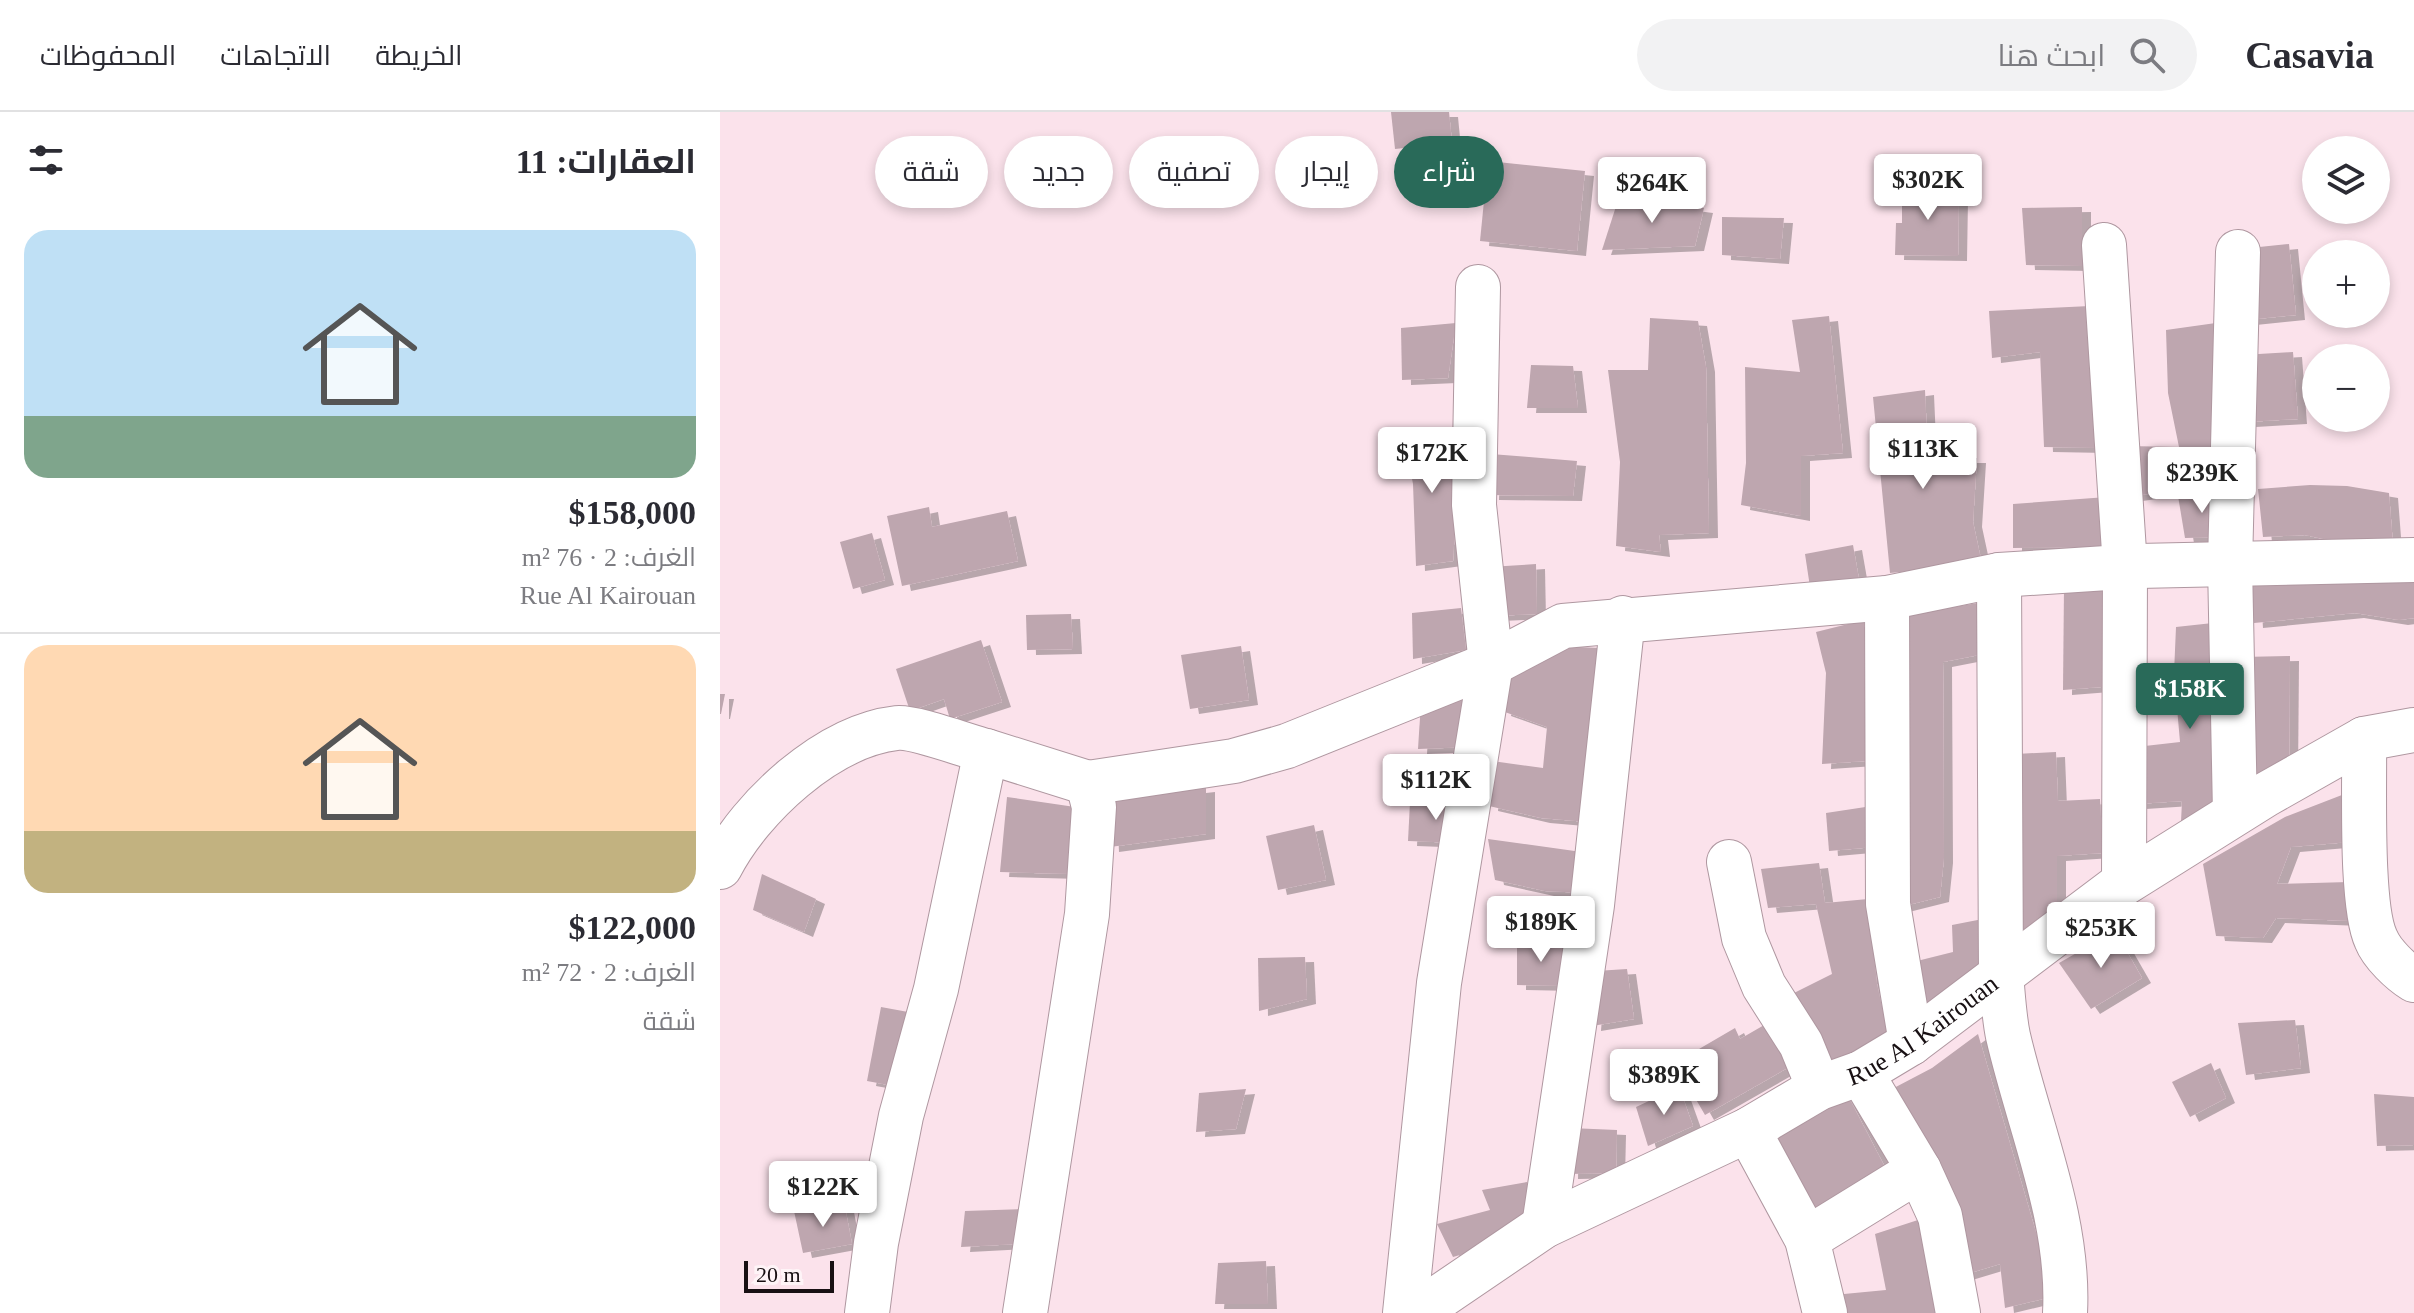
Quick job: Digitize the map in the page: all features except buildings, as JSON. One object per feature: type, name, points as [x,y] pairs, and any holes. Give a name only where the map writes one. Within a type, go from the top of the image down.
[{"type":"street","points":[[2104,245],[2125,567],[2124,883]]},
{"type":"street","points":[[2235,813],[2230,564],[2238,252]]},
{"type":"street","points":[[1405,1313],[1439,983],[1491,664],[1474,505],[1478,287]]},
{"type":"street","points":[[720,867],[732,843],[786,783],[841,746],[899,727],[1088,783],[1234,761],[1287,746],[1491,664],[1563,626],[1623,618],[1887,598],[1999,575],[2125,567],[2414,560]]},
{"type":"street","points":[[1999,575],[2001,975],[2008,1034],[2043,1166],[2067,1274],[2065,1313]]},
{"type":"street","points":[[1887,598],[1888,904],[1911,1043]]},
{"type":"street","points":[[1544,1226],[1592,905],[1623,618]]},
{"type":"street","name":"Rue Al Kairouan","points":[[1416,1313],[1544,1226],[1748,1130],[1819,1088],[1861,1073],[1911,1043],[2124,883],[2235,813],[2364,739],[2414,730]]},
{"type":"street","points":[[2364,739],[2369,903],[2376,940],[2404,975],[2414,980]]},
{"type":"street","points":[[867,1313],[876,1243],[901,1116],[936,989],[986,751]]},
{"type":"street","points":[[1025,1313],[1087,914],[1094,807],[1088,783]]},
{"type":"street","points":[[1729,862],[1744,938],[1764,986],[1801,1044],[1819,1088]]},
{"type":"street","points":[[1861,1073],[1919,1170],[1940,1216],[1958,1313]]},
{"type":"street","points":[[1748,1130],[1807,1239],[1825,1313]]},
{"type":"street","points":[[1807,1239],[1919,1170]]}]
